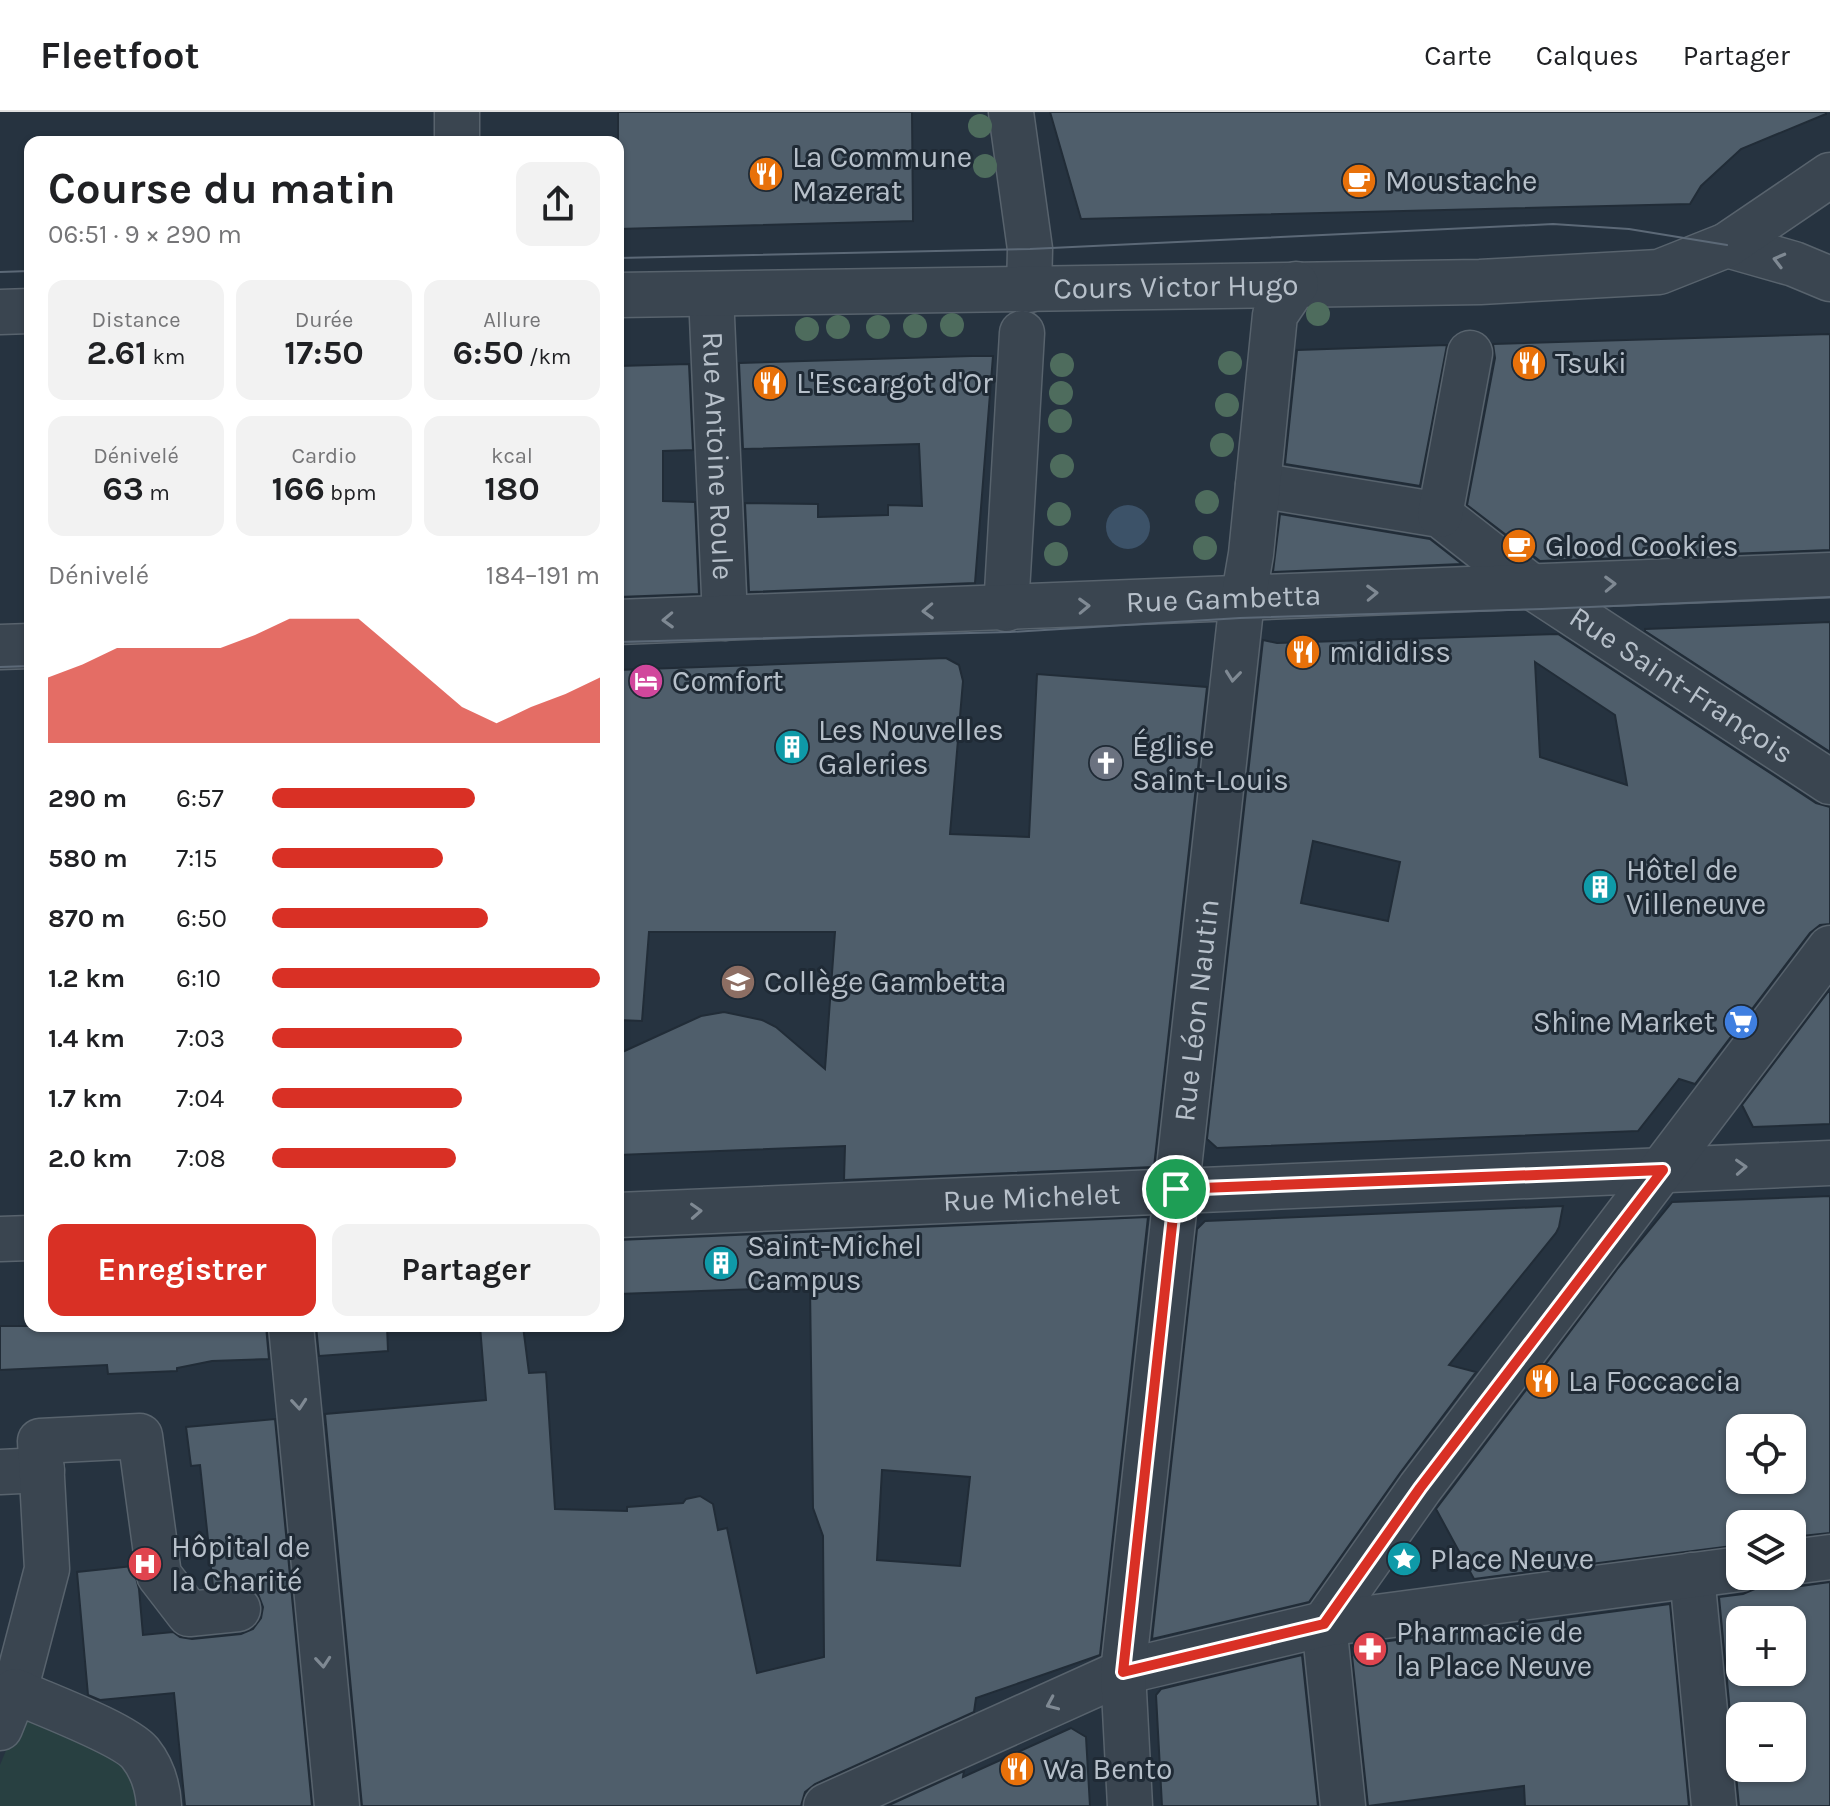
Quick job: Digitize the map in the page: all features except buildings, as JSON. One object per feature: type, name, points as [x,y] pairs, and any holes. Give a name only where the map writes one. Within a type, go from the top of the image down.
[{"type":"street","points":[[457,112],[457,136]]},
{"type":"street","points":[[1011,112],[1030,249],[1029,290]]},
{"type":"street","name":"Cours Victor Hugo","points":[[624,295],[1480,282],[1659,272],[1727,245],[1830,175]]},
{"type":"street","points":[[1727,245],[1794,264],[1830,279]]},
{"type":"street","name":"Rue Léon Nautin","points":[[1130,1806],[1123,1672],[1275,315],[1296,284]]},
{"type":"street","name":"Rue Antoine Roule","points":[[711,294],[725,618]]},
{"type":"street","points":[[0,312],[24,311]]},
{"type":"street","points":[[1006,609],[1022,333]]},
{"type":"street","points":[[1258,485],[1440,515],[1470,353]]},
{"type":"street","name":"Rue Saint-François","points":[[1440,515],[1532,587],[1830,782]]},
{"type":"street","name":"Rue Gambetta","points":[[624,622],[1830,575]]},
{"type":"street","points":[[0,647],[24,646]]},
{"type":"street","points":[[1343,1806],[1324,1624],[1420,1488],[1830,948]]},
{"type":"street","name":"Rue Michelet","points":[[624,1215],[1830,1163]]},
{"type":"street","points":[[0,1239],[24,1238]]},
{"type":"street","points":[[292,1332],[337,1806]]},
{"type":"street","points":[[159,1806],[150,1769],[138,1750],[108,1732],[5,1701],[47,1569],[21,1471],[40,1441],[140,1436],[159,1575],[189,1614],[238,1609]]},
{"type":"street","points":[[1806,1560],[1830,1557]]},
{"type":"street","points":[[826,1806],[1123,1672],[1324,1624],[1726,1571]]},
{"type":"street","points":[[1692,1575],[1714,1806]]},
{"type":"green space","points":[[22,1712],[126,1759],[147,1806],[0,1806],[0,1765]]},
{"type":"water","points":[[1128,505],[1144,511],[1150,527],[1144,543],[1128,549],[1112,543],[1106,527],[1112,511]]},
{"type":"tram line","points":[[624,258],[1030,249],[1553,224],[1629,229],[1727,245]]},
{"type":"tram line","points":[[0,272],[24,271]]},
{"type":"tram line","points":[[624,642],[1010,632],[1240,618],[1830,597]]},
{"type":"tram line","points":[[0,667],[24,666]]},
{"type":"place","name":"La Commune Mazerat","points":[[766,174]]},
{"type":"place","name":"Moustache","points":[[1359,181]]},
{"type":"place","name":"Tsuki","points":[[1529,363]]},
{"type":"place","name":"L'Escargot d'Or","points":[[770,383]]},
{"type":"place","name":"Glood Cookies","points":[[1519,546]]},
{"type":"place","name":"mididiss","points":[[1303,652]]},
{"type":"place","name":"Comfort","points":[[646,681]]},
{"type":"place","name":"Les Nouvelles Galeries","points":[[792,747]]},
{"type":"place","name":"Église Saint-Louis","points":[[1106,763]]},
{"type":"place","name":"Hôtel de Villeneuve","points":[[1600,887]]},
{"type":"place","name":"Collège Gambetta","points":[[738,982]]},
{"type":"place","name":"Shine Market","points":[[1741,1022]]},
{"type":"place","name":"Saint-Michel Campus","points":[[721,1263]]},
{"type":"place","name":"La Foccaccia","points":[[1542,1381]]},
{"type":"place","name":"Place Neuve","points":[[1404,1559]]},
{"type":"place","name":"Hôpital de la Charité","points":[[145,1564]]},
{"type":"place","name":"Pharmacie de la Place Neuve","points":[[1370,1649]]},
{"type":"place","name":"Wa Bento","points":[[1017,1769]]},
{"type":"route","points":[[1663,1170],[1420,1488],[1324,1624],[1123,1672],[1176,1189],[1663,1170]]}]
